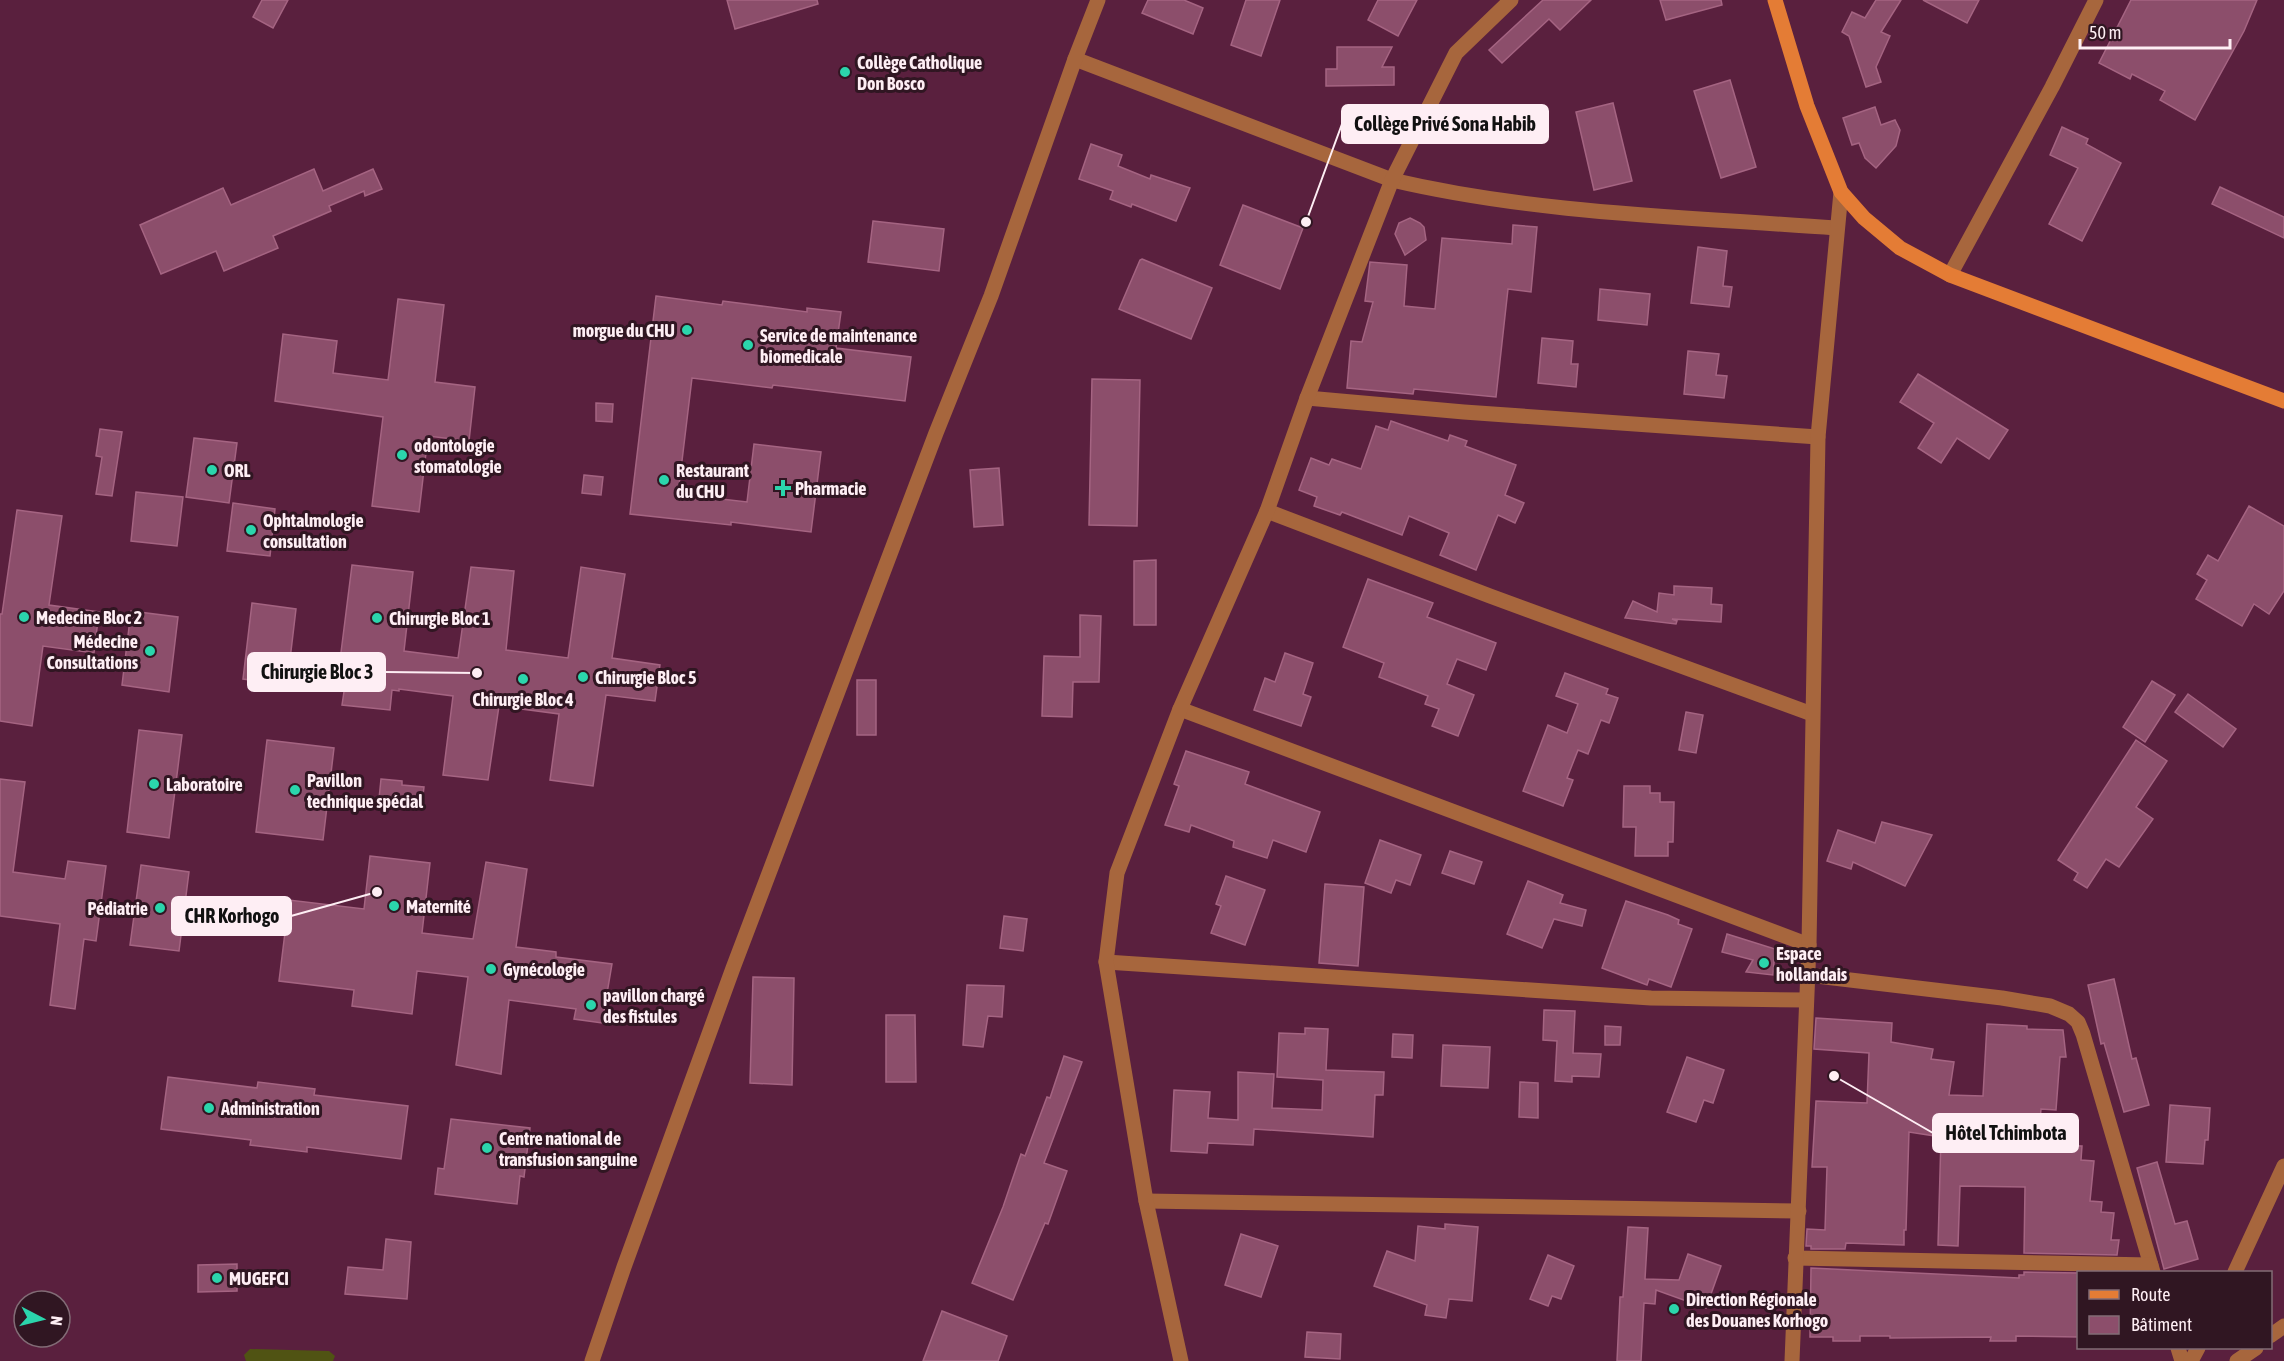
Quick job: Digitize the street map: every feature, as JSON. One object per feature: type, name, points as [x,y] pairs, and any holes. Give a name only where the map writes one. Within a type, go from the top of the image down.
[{"type":"street","points":[[592,1361],[733,968],[936,433],[991,296],[1098,0]]},
{"type":"street","points":[[1181,1361],[1146,1201],[1106,962],[1117,873],[1179,709],[1266,511],[1306,398],[1392,180],[1456,53],[1511,0]]},
{"type":"street","points":[[1775,0],[1807,106],[1841,192],[1864,218],[1900,248],[1950,275],[2284,401]]},
{"type":"street","points":[[1950,275],[2052,87],[2096,0]]},
{"type":"street","points":[[1075,59],[1392,180],[1447,193],[1568,208],[1836,228]]},
{"type":"street","points":[[1792,1361],[1809,945],[1818,437],[1841,192]]},
{"type":"street","points":[[1306,398],[1464,412],[1818,437]]},
{"type":"street","points":[[1266,511],[1812,714]]},
{"type":"street","points":[[1179,709],[1809,945]]},
{"type":"street","points":[[1106,962],[1640,997],[1806,1000]]},
{"type":"street","points":[[1795,1258],[2152,1269],[2083,1034],[2078,1022],[2069,1014],[2050,1006],[2002,998],[1808,975]]},
{"type":"street","points":[[2235,1271],[2284,1166]]},
{"type":"street","points":[[1146,1201],[1799,1211]]},
{"type":"street","points":[[2272,1335],[2284,1326]]},
{"type":"street","points":[[2238,1361],[2253,1349]]},
{"type":"shaded area","points":[[250,1349],[329,1351],[335,1356],[333,1361],[246,1361],[244,1355]]},
{"type":"building","points":[[262,0],[288,0],[273,28],[253,17]]},
{"type":"building","points":[[727,0],[817,0],[818,4],[735,29]]},
{"type":"building","points":[[1148,0],[1184,0],[1203,8],[1193,34],[1142,13]]},
{"type":"building","points":[[1246,0],[1280,0],[1261,56],[1231,45]]},
{"type":"building","points":[[1378,0],[1417,0],[1398,36],[1368,20]]},
{"type":"building","points":[[1543,0],[1591,0],[1560,30],[1549,19],[1502,63],[1489,50]]},
{"type":"building","points":[[1660,0],[1721,0],[1722,5],[1666,20]]},
{"type":"building","points":[[1876,0],[1901,0],[1881,32],[1890,36],[1876,67],[1881,82],[1866,87],[1849,36],[1842,32],[1852,12],[1865,18]]},
{"type":"building","points":[[1923,0],[1979,0],[1967,23]]},
{"type":"building","points":[[2131,0],[2257,0],[2244,31],[2195,120],[2160,100],[2165,91],[2132,74],[2130,79],[2099,63]]},
{"type":"building","points":[[1337,47],[1392,47],[1382,67],[1394,67],[1394,85],[1326,86],[1326,69],[1337,69]]},
{"type":"building","points":[[1730,80],[1756,167],[1721,178],[1694,91]]},
{"type":"building","points":[[1613,103],[1632,181],[1594,190],[1576,112]]},
{"type":"building","points":[[1875,107],[1881,125],[1895,120],[1900,130],[1896,146],[1876,168],[1865,158],[1859,143],[1852,145],[1843,118]]},
{"type":"building","points":[[2062,127],[2088,139],[2086,144],[2121,163],[2082,241],[2049,224],[2078,168],[2050,155]]},
{"type":"building","points":[[1091,144],[1122,155],[1118,166],[1150,179],[1151,175],[1190,188],[1176,221],[1132,204],[1131,207],[1110,199],[1113,191],[1079,179]]},
{"type":"building","points":[[314,169],[323,191],[373,169],[382,189],[365,196],[364,191],[329,206],[331,211],[273,236],[278,248],[224,271],[216,251],[161,274],[140,225],[223,188],[231,205]]},
{"type":"building","points":[[2220,187],[2284,217],[2284,238],[2212,204]]},
{"type":"building","points":[[1243,205],[1303,228],[1280,289],[1220,265]]},
{"type":"building","points":[[1410,218],[1424,227],[1426,240],[1405,255],[1395,234],[1399,223]]},
{"type":"building","points":[[873,221],[944,229],[939,271],[868,262]]},
{"type":"building","points":[[1513,225],[1537,227],[1531,292],[1508,289],[1496,397],[1414,389],[1413,394],[1347,388],[1351,341],[1362,342],[1373,302],[1365,301],[1370,262],[1407,265],[1404,306],[1435,309],[1442,238],[1512,244]]},
{"type":"building","points":[[1698,247],[1727,251],[1723,286],[1732,287],[1729,307],[1691,303]]},
{"type":"building","points":[[1142,259],[1212,288],[1191,339],[1119,309]]},
{"type":"building","points":[[1600,289],[1650,294],[1647,325],[1598,320]]},
{"type":"building","points":[[656,296],[722,305],[723,301],[807,312],[807,308],[841,312],[836,348],[911,357],[905,401],[692,378],[678,494],[747,502],[754,444],[821,452],[811,532],[731,522],[731,525],[630,514]]},
{"type":"building","points":[[398,299],[444,305],[435,382],[475,387],[469,441],[428,436],[419,512],[372,506],[383,417],[275,401],[283,334],[337,341],[333,373],[388,380]]},
{"type":"building","points":[[1542,338],[1573,341],[1571,364],[1578,364],[1576,387],[1538,383]]},
{"type":"building","points":[[1688,351],[1719,354],[1716,375],[1727,376],[1724,398],[1684,394]]},
{"type":"building","points":[[1918,374],[2008,430],[1989,459],[1957,438],[1941,463],[1918,448],[1934,423],[1900,402]]},
{"type":"building","points":[[1092,379],[1140,380],[1137,526],[1089,525]]},
{"type":"building","points":[[596,403],[613,404],[612,422],[596,421]]},
{"type":"building","points":[[1391,421],[1448,441],[1450,435],[1467,441],[1465,446],[1516,465],[1505,495],[1524,503],[1515,523],[1498,515],[1476,570],[1440,555],[1449,533],[1409,516],[1402,535],[1342,512],[1340,515],[1314,506],[1317,497],[1299,490],[1311,458],[1329,465],[1332,459],[1361,469],[1376,426],[1388,430]]},
{"type":"building","points":[[100,429],[122,432],[112,496],[96,494],[102,457],[96,456]]},
{"type":"building","name":"ORL","points":[[194,438],[237,443],[229,503],[186,497]]},
{"type":"building","points":[[999,468],[1003,525],[974,527],[970,470]]},
{"type":"building","points":[[584,475],[603,477],[601,495],[582,493]]},
{"type":"building","points":[[136,492],[183,497],[177,546],[131,541]]},
{"type":"building","name":"Ophtalmologie consultation","points":[[233,503],[275,509],[270,556],[227,551]]},
{"type":"building","points":[[2249,506],[2284,526],[2284,591],[2269,614],[2254,604],[2242,626],[2196,599],[2207,580],[2197,574],[2208,555],[2218,561]]},
{"type":"building","name":"Medecine Bloc 2","points":[[17,510],[62,516],[49,605],[99,612],[94,653],[43,646],[32,726],[0,721],[0,614],[2,614]]},
{"type":"building","points":[[1156,560],[1156,625],[1134,625],[1134,561]]},
{"type":"building","points":[[352,565],[413,572],[404,651],[458,658],[471,567],[514,571],[506,650],[568,658],[581,567],[625,574],[612,658],[660,665],[655,701],[606,695],[593,786],[550,780],[559,714],[499,706],[488,780],[443,775],[453,696],[399,689],[399,691],[392,690],[390,710],[342,705],[345,685],[337,684]]},
{"type":"building","points":[[1368,579],[1433,603],[1427,617],[1496,643],[1486,670],[1457,659],[1447,684],[1474,695],[1458,736],[1432,726],[1439,709],[1425,704],[1428,696],[1379,677],[1384,663],[1343,647]]},
{"type":"building","points":[[1674,586],[1712,588],[1711,604],[1722,605],[1721,622],[1672,619],[1677,621],[1676,624],[1625,618],[1633,601],[1657,612],[1659,593],[1674,595]]},
{"type":"building","points":[[252,603],[296,609],[287,685],[243,679]]},
{"type":"building","name":"Médecine Consultations","points":[[131,611],[178,617],[169,692],[122,685]]},
{"type":"building","points":[[1080,615],[1101,616],[1099,682],[1073,682],[1072,717],[1042,716],[1044,656],[1080,657]]},
{"type":"building","points":[[1285,653],[1313,663],[1303,694],[1311,697],[1301,726],[1254,710],[1265,678],[1275,682]]},
{"type":"building","points":[[1565,673],[1608,689],[1606,694],[1618,698],[1609,723],[1601,720],[1588,754],[1578,750],[1567,778],[1573,780],[1563,806],[1523,791],[1548,725],[1567,733],[1578,704],[1556,696]]},
{"type":"building","points":[[857,680],[876,680],[876,735],[857,735]]},
{"type":"building","points":[[2152,681],[2175,695],[2145,742],[2123,727]]},
{"type":"building","points":[[2188,694],[2236,729],[2223,747],[2175,712]]},
{"type":"building","points":[[1686,712],[1703,715],[1696,753],[1679,750]]},
{"type":"building","name":"Laboratoire","points":[[139,730],[182,735],[169,838],[127,832]]},
{"type":"building","name":"Pavillon technique spécial","points":[[267,740],[334,748],[323,840],[256,832]]},
{"type":"building","points":[[2136,740],[2167,761],[2136,807],[2153,819],[2119,867],[2106,859],[2087,888],[2074,880],[2078,873],[2058,860]]},
{"type":"building","points":[[1186,751],[1249,772],[1245,784],[1320,812],[1306,852],[1273,840],[1267,858],[1233,847],[1234,841],[1191,825],[1189,832],[1165,825],[1179,786],[1174,784]]},
{"type":"building","points":[[0,779],[25,782],[13,872],[65,879],[68,861],[106,866],[96,941],[84,939],[75,1009],[50,1005],[60,924],[0,916]]},
{"type":"building","points":[[381,779],[402,781],[402,785],[424,787],[422,803],[379,799]]},
{"type":"building","points":[[1624,786],[1650,786],[1650,793],[1660,793],[1660,802],[1674,802],[1673,842],[1668,842],[1668,856],[1635,856],[1636,827],[1623,827]]},
{"type":"building","points":[[1882,822],[1932,835],[1905,886],[1853,862],[1851,869],[1827,861],[1838,830],[1875,843]]},
{"type":"building","points":[[1380,840],[1421,855],[1410,885],[1396,880],[1391,893],[1365,883]]},
{"type":"building","points":[[1450,851],[1482,862],[1474,884],[1442,873]]},
{"type":"building","points":[[370,856],[430,863],[422,933],[473,939],[486,862],[527,869],[516,947],[556,952],[556,957],[612,964],[602,1023],[574,1019],[576,1009],[509,1000],[501,1074],[456,1065],[468,977],[417,971],[412,1014],[352,1006],[354,990],[279,981],[289,900],[364,909]]},
{"type":"building","name":"Pédiatrie","points":[[141,865],[189,872],[179,951],[130,945]]},
{"type":"building","points":[[1226,876],[1265,890],[1245,945],[1211,933],[1221,906],[1216,904]]},
{"type":"building","points":[[1528,881],[1563,895],[1560,903],[1586,910],[1582,926],[1554,919],[1542,948],[1507,934]]},
{"type":"building","points":[[1325,884],[1364,887],[1358,966],[1319,963]]},
{"type":"building","points":[[1626,901],[1668,915],[1679,920],[1678,924],[1692,929],[1671,987],[1649,979],[1647,985],[1602,968]]},
{"type":"building","points":[[1004,916],[1027,919],[1023,951],[1000,948]]},
{"type":"building","points":[[1727,934],[1775,949],[1773,975],[1746,972],[1753,960],[1722,952]]},
{"type":"building","points":[[753,977],[794,978],[792,1085],[750,1083]]},
{"type":"building","points":[[2114,979],[2132,1059],[2136,1058],[2149,1105],[2124,1112],[2104,1043],[2101,1044],[2088,985]]},
{"type":"building","points":[[967,985],[1004,986],[1002,1017],[988,1016],[983,1047],[963,1045]]},
{"type":"building","points":[[1544,1010],[1575,1011],[1573,1053],[1601,1054],[1599,1077],[1572,1076],[1572,1082],[1555,1081],[1557,1041],[1543,1040]]},
{"type":"building","points":[[886,1015],[915,1015],[916,1082],[886,1082]]},
{"type":"building","points":[[1816,1018],[1892,1023],[1891,1042],[1933,1049],[1931,1059],[1954,1062],[1949,1095],[1983,1096],[1987,1024],[2027,1026],[2027,1029],[2063,1030],[2066,1057],[2060,1057],[2056,1110],[2041,1109],[2038,1145],[2082,1146],[2081,1160],[2094,1161],[2090,1201],[2102,1202],[2101,1212],[2114,1213],[2111,1240],[2119,1240],[2117,1255],[2024,1253],[2025,1187],[1960,1186],[1958,1246],[1938,1245],[1941,1137],[1909,1132],[1904,1245],[1846,1243],[1845,1249],[1811,1249],[1811,1246],[1806,1246],[1807,1229],[1825,1230],[1827,1167],[1812,1167],[1816,1101],[1867,1103],[1869,1053],[1814,1049]]},
{"type":"building","points":[[1605,1026],[1621,1027],[1620,1045],[1605,1045]]},
{"type":"building","points":[[1305,1028],[1328,1029],[1326,1070],[1384,1072],[1383,1095],[1375,1095],[1373,1137],[1254,1129],[1253,1145],[1208,1143],[1207,1153],[1171,1151],[1174,1090],[1210,1092],[1208,1118],[1238,1120],[1238,1072],[1274,1074],[1272,1108],[1322,1110],[1323,1080],[1277,1077],[1279,1033],[1305,1034]]},
{"type":"building","points":[[1393,1034],[1413,1035],[1412,1058],[1392,1057]]},
{"type":"building","points":[[1443,1045],[1490,1047],[1488,1088],[1441,1086]]},
{"type":"building","points":[[1064,1056],[1082,1062],[1044,1163],[1067,1171],[1048,1224],[1045,1223],[1013,1300],[972,1283],[1003,1207],[1021,1154],[1025,1156],[1047,1097],[1050,1098]]},
{"type":"building","points":[[1687,1057],[1724,1070],[1713,1103],[1704,1100],[1696,1122],[1667,1112]]},
{"type":"building","points":[[168,1077],[257,1088],[258,1082],[315,1089],[314,1095],[408,1106],[401,1159],[307,1147],[307,1152],[250,1145],[251,1140],[161,1129]]},
{"type":"building","points":[[1520,1082],[1538,1083],[1538,1118],[1519,1117]]},
{"type":"building","points":[[2170,1105],[2210,1108],[2208,1140],[2205,1140],[2203,1164],[2166,1162]]},
{"type":"building","name":"Centre national de transfusion sanguine","points":[[451,1119],[530,1128],[524,1177],[520,1176],[517,1204],[435,1194],[438,1168],[444,1169]]},
{"type":"building","points":[[2157,1162],[2175,1224],[2187,1221],[2198,1259],[2164,1269],[2137,1168]]},
{"type":"building","points":[[1445,1224],[1478,1227],[1472,1301],[1449,1299],[1446,1318],[1425,1315],[1427,1305],[1374,1286],[1387,1251],[1415,1261],[1418,1226],[1445,1229]]},
{"type":"building","points":[[1628,1227],[1648,1228],[1645,1279],[1679,1280],[1688,1254],[1721,1266],[1706,1308],[1656,1290],[1655,1304],[1644,1303],[1641,1361],[1617,1361],[1620,1297],[1623,1297]]},
{"type":"building","points":[[1241,1234],[1278,1246],[1261,1297],[1225,1285]]},
{"type":"building","points":[[386,1239],[411,1242],[407,1299],[345,1294],[348,1267],[383,1270]]},
{"type":"building","points":[[1548,1255],[1574,1266],[1561,1299],[1552,1296],[1548,1306],[1530,1299]]},
{"type":"building","name":"MUGEFCI","points":[[237,1264],[237,1291],[198,1292],[198,1265]]},
{"type":"building","points":[[1811,1268],[2019,1278],[2019,1275],[2024,1275],[2024,1272],[2077,1273],[2077,1337],[2016,1336],[2016,1341],[1990,1341],[1991,1337],[1860,1336],[1860,1341],[1833,1341],[1833,1337],[1810,1337]]},
{"type":"building","points":[[942,1311],[1007,1336],[998,1361],[923,1361]]},
{"type":"building","points":[[1307,1332],[1341,1334],[1340,1359],[1305,1357]]},
{"type":"place","name":"Collège Catholique Don Bosco","points":[[845,72]]},
{"type":"place","name":"Collège Privé Sona Habib","points":[[1306,222]]},
{"type":"place","name":"morgue du CHU","points":[[687,330]]},
{"type":"place","name":"Service de maintenance biomedicale","points":[[748,345]]},
{"type":"place","name":"odontologie stomatologie","points":[[402,455]]},
{"type":"place","name":"ORL","points":[[212,470]]},
{"type":"place","name":"Restaurant du CHU","points":[[664,480]]},
{"type":"place","name":"Pharmacie","points":[[783,488]]},
{"type":"place","name":"Ophtalmologie consultation","points":[[251,530]]},
{"type":"place","name":"Medecine Bloc 2","points":[[24,617]]},
{"type":"place","name":"Chirurgie Bloc 1","points":[[377,618]]},
{"type":"place","name":"Médecine Consultations","points":[[150,651]]},
{"type":"place","name":"Chirurgie Bloc 3","points":[[477,673]]},
{"type":"place","name":"Chirurgie Bloc 5","points":[[583,677]]},
{"type":"place","name":"Chirurgie Bloc 4","points":[[523,679]]},
{"type":"place","name":"Laboratoire","points":[[154,784]]},
{"type":"place","name":"Pavillon technique spécial","points":[[295,790]]},
{"type":"place","name":"CHR Korhogo","points":[[377,892]]},
{"type":"place","name":"Maternité","points":[[394,906]]},
{"type":"place","name":"Pédiatrie","points":[[160,908]]},
{"type":"place","name":"Espace hollandais","points":[[1764,963]]},
{"type":"place","name":"Gynécologie","points":[[491,969]]},
{"type":"place","name":"pavillon chargé des fistules","points":[[591,1005]]},
{"type":"place","name":"Hôtel Tchimbota","points":[[1834,1076]]},
{"type":"place","name":"Administration","points":[[209,1108]]},
{"type":"place","name":"Centre national de transfusion sanguine","points":[[487,1148]]},
{"type":"place","name":"MUGEFCI","points":[[217,1278]]},
{"type":"place","name":"Direction Régionale des Douanes Korhogo","points":[[1674,1309]]}]
